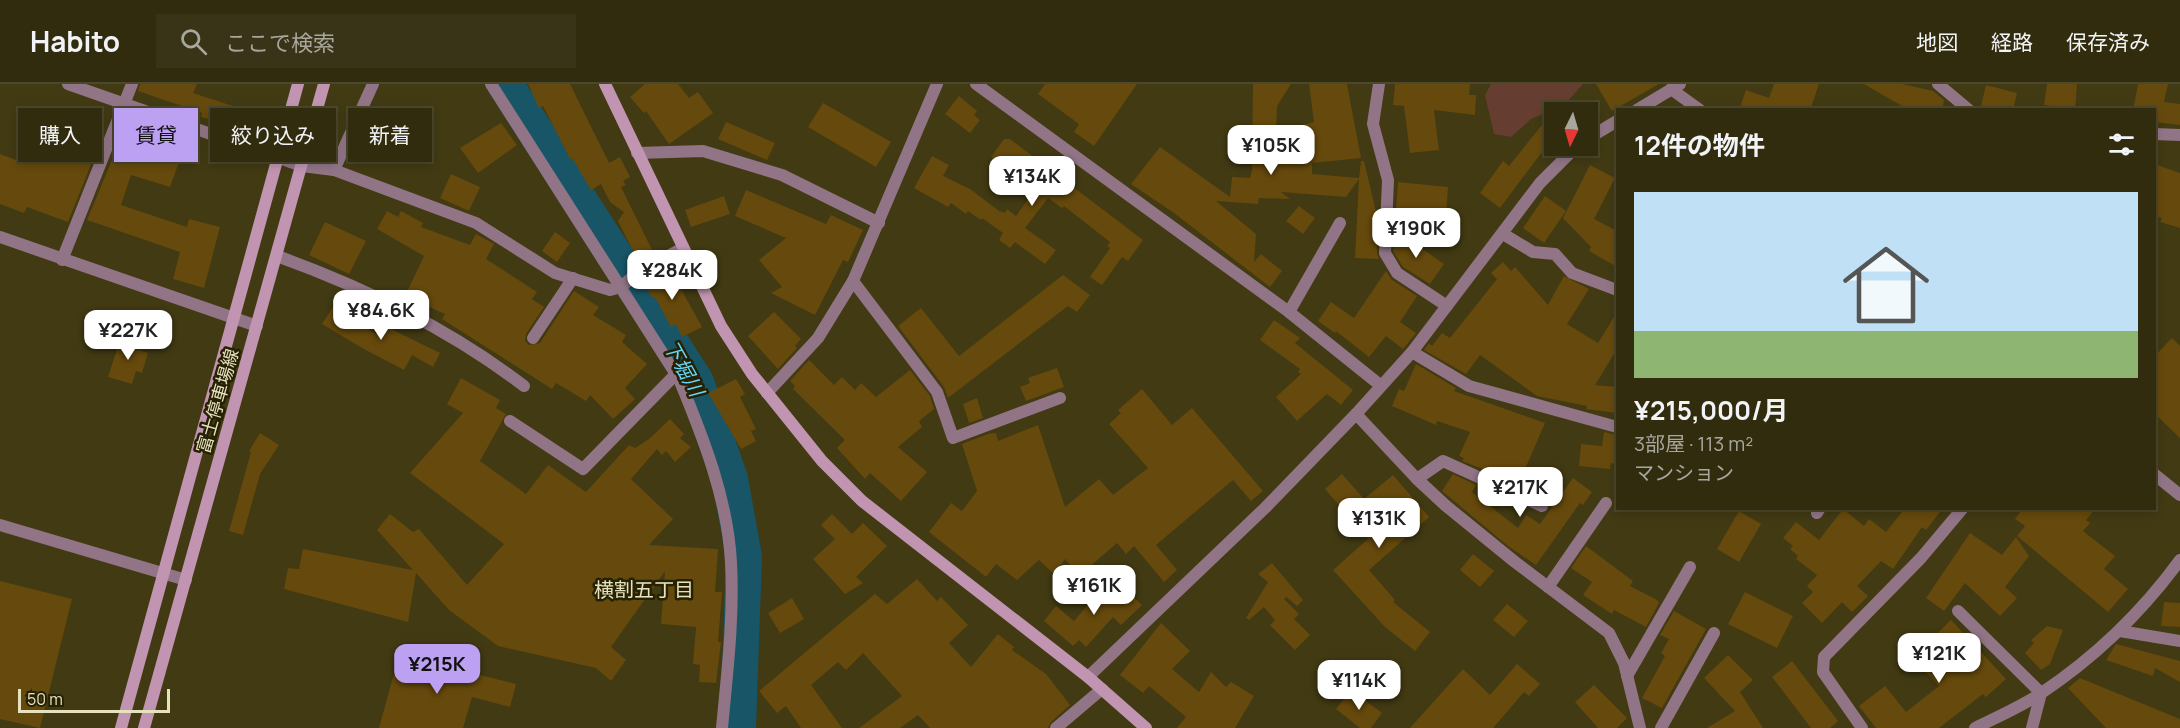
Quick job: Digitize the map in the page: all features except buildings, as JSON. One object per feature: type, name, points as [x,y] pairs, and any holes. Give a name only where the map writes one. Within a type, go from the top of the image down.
[{"type":"main road","name":"富士停車場線","points":[[291,108],[298,84]]},
{"type":"main road","name":"富士停車場線","points":[[144,728],[324,84]]},
{"type":"main road","points":[[605,84],[721,326],[766,393],[822,461],[862,501],[1088,677],[1142,727]]},
{"type":"main road","name":"富士停車場線","points":[[121,728],[235,318],[274,162]]},
{"type":"street","points":[[68,84],[210,133]]},
{"type":"street","points":[[62,260],[132,84]]},
{"type":"street","points":[[334,170],[373,84]]},
{"type":"street","points":[[491,84],[676,374],[696,421],[725,515],[731,563],[729,657],[722,728]]},
{"type":"street","points":[[766,393],[818,338],[853,281],[937,84]]},
{"type":"street","points":[[976,84],[1289,312],[1380,385]]},
{"type":"street","points":[[1379,84],[1373,124],[1388,180],[1385,253],[1397,273],[1446,306]]},
{"type":"street","points":[[1938,84],[1967,108]]},
{"type":"street","points":[[1640,108],[1675,87],[1698,108]]},
{"type":"street","points":[[1598,132],[1616,122]]},
{"type":"street","points":[[2156,134],[2180,135]]},
{"type":"street","points":[[637,153],[703,151],[782,175],[879,223]]},
{"type":"street","points":[[1088,677],[1265,508],[1356,414],[1412,352],[1540,183],[1567,156]]},
{"type":"street","points":[[292,162],[302,166],[334,170],[476,223],[555,273],[610,290],[621,287],[637,273],[683,248]]},
{"type":"street","points":[[1289,312],[1340,223]]},
{"type":"street","points":[[1503,234],[1533,252],[1555,254],[1572,273],[1616,290]]},
{"type":"street","points":[[0,237],[257,326]]},
{"type":"street","points":[[277,256],[336,277],[428,325],[524,386]]},
{"type":"street","points":[[533,338],[573,278]]},
{"type":"street","points":[[853,281],[937,392],[953,438],[1060,398]]},
{"type":"street","points":[[1412,352],[1468,386],[1616,427]]},
{"type":"street","points":[[510,421],[583,469],[676,374]]},
{"type":"street","points":[[1356,414],[1417,479],[1548,587],[1609,633],[1627,676],[1640,728]]},
{"type":"street","points":[[1417,479],[1443,462],[1542,506]]},
{"type":"street","points":[[2156,476],[2180,495]]},
{"type":"street","points":[[1548,587],[1606,503]]},
{"type":"street","points":[[1862,728],[1822,672],[1824,657],[1921,558],[1960,510]]},
{"type":"street","points":[[0,525],[186,580]]},
{"type":"street","points":[[1975,728],[2041,693],[2120,631],[2160,587],[2180,560]]},
{"type":"street","points":[[1627,676],[1690,567]]},
{"type":"street","points":[[1958,611],[2041,693]]},
{"type":"street","points":[[2120,631],[2180,641]]},
{"type":"street","points":[[1661,728],[1714,633]]},
{"type":"street","points":[[1056,728],[1102,689]]},
{"type":"street","points":[[2031,728],[2041,693]]},
{"type":"shaded area","points":[[1491,84],[1583,84],[1567,102],[1544,102],[1544,113],[1531,119],[1511,137],[1494,134],[1485,95]]},
{"type":"waterway","name":"下堀川","points":[[505,84],[696,382],[730,479],[744,557],[738,728]]},
{"type":"district","name":"横割五丁目","points":[[644,589]]}]
